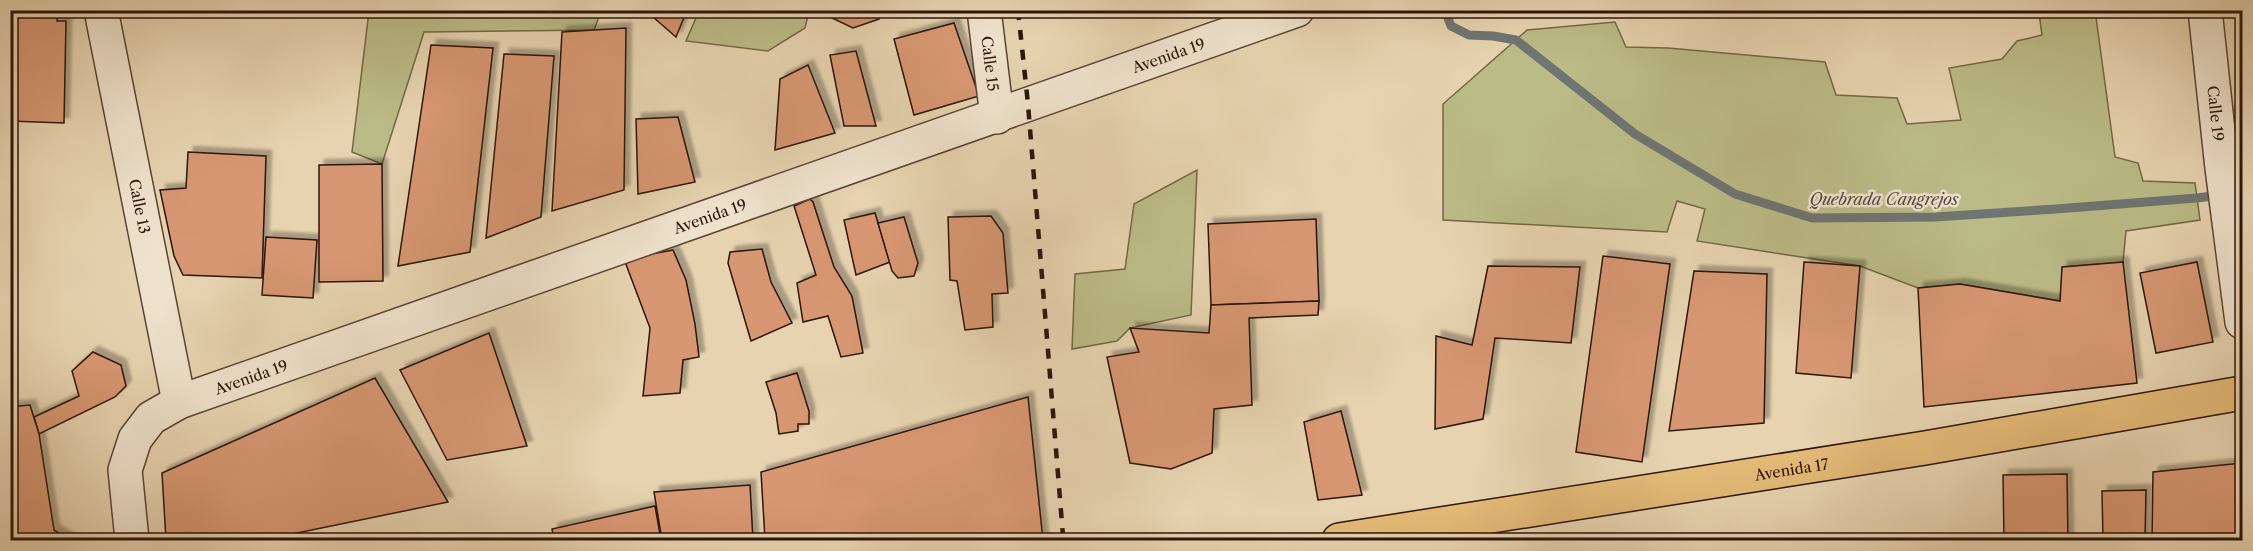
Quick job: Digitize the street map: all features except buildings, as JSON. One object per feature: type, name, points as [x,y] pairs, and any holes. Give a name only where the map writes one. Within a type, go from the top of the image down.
[{"type":"main road","name":"Avenida 17","points":[[1340,540],[1925,448],[2242,393]]},
{"type":"street","name":"Calle 13","points":[[101,10],[179,402]]},
{"type":"street","name":"Calle 15","points":[[984,10],[997,117]]},
{"type":"street","name":"Avenida 19","points":[[132,540],[125,470],[135,439],[151,418],[179,402],[1297,10]]},
{"type":"street","name":"Calle 19","points":[[2205,10],[2242,322]]},
{"type":"green space","points":[[699,10],[809,11],[805,28],[768,51],[686,41]]},
{"type":"green space","points":[[2095,10],[2115,157],[2138,163],[2143,181],[2195,183],[2200,220],[2126,231],[2123,262],[2063,267],[2060,301],[1960,284],[1918,288],[1860,266],[1697,241],[1705,209],[1677,201],[1667,232],[1443,220],[1443,104],[1527,30],[1615,22],[1626,47],[1668,48],[1825,62],[1836,95],[1897,98],[1907,124],[1961,120],[1949,68],[2002,59],[2017,41],[2042,35],[2039,13]]},
{"type":"green space","points":[[369,11],[601,11],[594,30],[424,32],[382,164],[352,152]]},
{"type":"green space","points":[[2242,108],[2242,183],[2232,110]]},
{"type":"green space","points":[[1197,170],[1191,315],[1130,328],[1117,341],[1072,349],[1075,274],[1125,269],[1134,204]]},
{"type":"waterway","name":"Quebrada Cangrejos","points":[[1445,10],[1451,26],[1469,35],[1516,40],[1635,134],[1735,194],[1812,218],[1936,217],[2197,198],[2242,192]]},
{"type":"railway","points":[[1018,10],[1028,104],[1063,536]]}]
